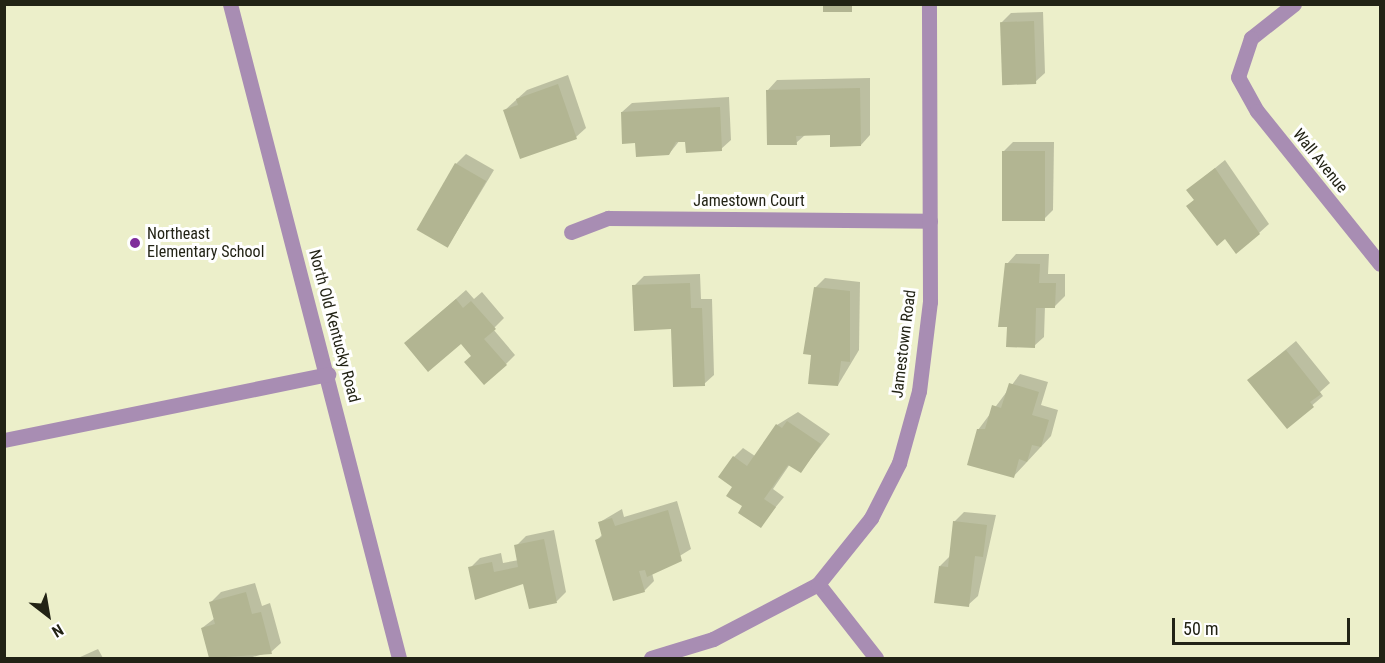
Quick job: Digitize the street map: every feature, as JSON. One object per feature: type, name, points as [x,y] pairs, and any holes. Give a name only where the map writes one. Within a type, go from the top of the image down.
[{"type":"street","name":"North Old Kentucky Road","points":[[230,4],[328,374],[399,658]]},
{"type":"street","name":"Jamestown Road","points":[[651,658],[752,621],[818,584],[872,518],[899,463],[919,391],[930,302],[929,4]]},
{"type":"street","name":"Wall Avenue","points":[[1294,4],[1251,38],[1238,77],[1257,111],[1380,264]]},
{"type":"street","name":"Jamestown Court","points":[[570,232],[608,218],[930,221]]},
{"type":"street","points":[[4,440],[328,374]]},
{"type":"street","points":[[818,584],[876,658]]},
{"type":"building","points":[[823,4],[852,4],[852,12],[823,12]]},
{"type":"building","points":[[1034,21],[1036,84],[1002,85],[1000,22]]},
{"type":"building","points":[[558,84],[577,139],[520,159],[503,110],[518,105],[516,99]]},
{"type":"building","points":[[860,88],[861,146],[830,147],[830,135],[796,136],[797,145],[767,145],[766,90]]},
{"type":"building","points":[[720,107],[722,151],[686,153],[685,142],[676,142],[669,155],[636,157],[635,143],[622,144],[621,112]]},
{"type":"building","points":[[1002,151],[1045,151],[1045,221],[1002,221]]},
{"type":"building","points":[[455,163],[486,181],[448,248],[416,230]]},
{"type":"building","points":[[1215,168],[1260,234],[1236,254],[1225,239],[1217,246],[1186,206],[1194,200],[1186,190]]},
{"type":"building","points":[[1005,263],[1040,264],[1039,283],[1056,283],[1055,308],[1036,308],[1035,348],[1006,347],[1007,327],[998,327]]},
{"type":"building","points":[[690,283],[691,308],[702,308],[705,386],[673,387],[671,329],[634,331],[632,285]]},
{"type":"building","points":[[814,287],[850,291],[850,362],[841,361],[838,386],[808,384],[811,355],[803,354]]},
{"type":"building","points":[[456,299],[463,308],[471,301],[496,329],[484,339],[507,365],[484,385],[464,362],[471,356],[461,344],[428,372],[404,343]]},
{"type":"building","points":[[1286,350],[1321,394],[1310,402],[1314,407],[1287,429],[1247,380]]},
{"type":"building","points":[[1009,383],[1039,392],[1032,415],[1049,420],[1041,447],[1032,445],[1027,462],[1019,459],[1014,478],[967,465],[977,429],[985,429],[992,405],[1001,408]]},
{"type":"building","points":[[787,421],[821,444],[801,473],[788,465],[764,499],[776,507],[761,528],[738,513],[742,506],[726,496],[732,487],[718,477],[733,456],[747,466],[776,424],[782,428]]},
{"type":"building","points":[[668,510],[682,561],[647,577],[645,570],[639,571],[645,592],[613,601],[595,540],[602,537],[598,522],[612,518],[615,526]]},
{"type":"building","points":[[953,521],[987,525],[983,557],[975,556],[969,607],[934,603],[939,566],[948,567]]},
{"type":"building","points":[[544,539],[557,603],[529,609],[523,584],[475,600],[468,567],[492,562],[494,572],[518,567],[514,545]]},
{"type":"building","points":[[246,592],[252,614],[261,612],[272,654],[209,658],[201,628],[215,624],[209,602]]},
{"type":"place","name":"Northeast Elementary School","points":[[135,243]]}]
